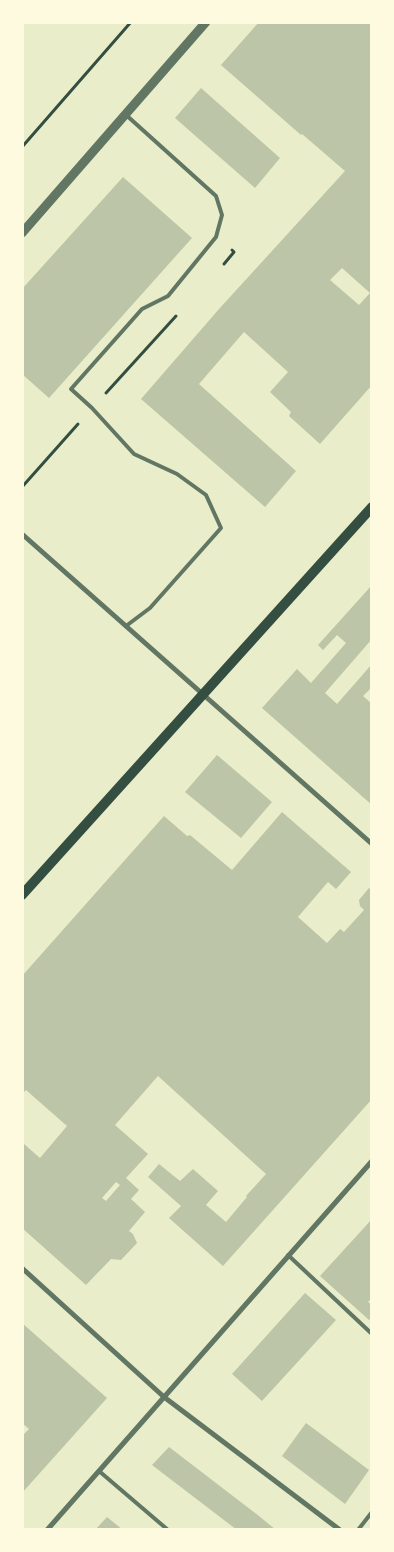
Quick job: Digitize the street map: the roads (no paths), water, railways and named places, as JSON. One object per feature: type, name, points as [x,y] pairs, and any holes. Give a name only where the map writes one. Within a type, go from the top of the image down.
[{"type":"main road","points":[[22,895],[372,507]]},
{"type":"street","points":[[22,233],[206,22]]},
{"type":"street","points":[[22,534],[372,844]]},
{"type":"street","points":[[47,1530],[372,1161]]},
{"type":"street","points":[[22,1268],[164,1397],[340,1530]]},
{"type":"lane","points":[[125,114],[216,196],[222,215],[216,237],[168,296],[142,309],[70,389],[92,408],[134,454],[177,474],[206,494],[221,528],[150,608],[126,626]]},
{"type":"lane","points":[[288,1255],[372,1334]]},
{"type":"lane","points":[[99,1471],[168,1530]]},
{"type":"lane","points":[[358,1530],[372,1512]]}]
